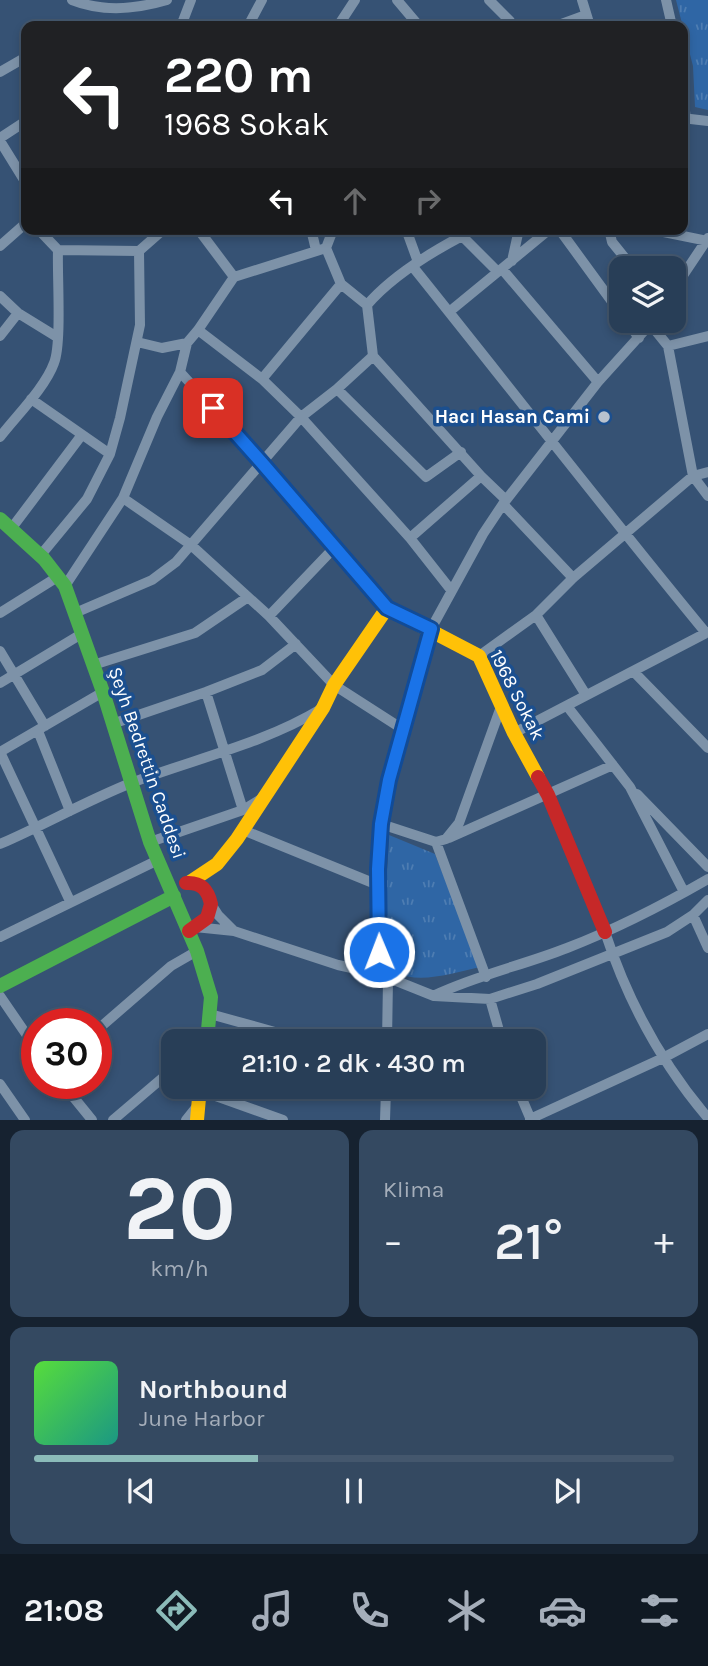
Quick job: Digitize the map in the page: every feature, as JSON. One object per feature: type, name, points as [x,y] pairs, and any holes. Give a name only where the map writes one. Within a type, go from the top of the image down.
[{"type":"street","points":[[72,0],[85,5],[167,0]]},
{"type":"street","points":[[183,21],[191,0]]},
{"type":"street","points":[[251,21],[262,0]]},
{"type":"street","points":[[341,21],[355,0]]},
{"type":"street","points":[[397,0],[415,21]]},
{"type":"street","points":[[489,0],[510,21]]},
{"type":"street","points":[[582,0],[588,21]]},
{"type":"street","points":[[666,0],[671,21]]},
{"type":"street","points":[[570,21],[586,15]]},
{"type":"street","points":[[0,72],[21,60]]},
{"type":"street","points":[[688,119],[708,121]]},
{"type":"street","points":[[21,125],[0,140],[21,175]]},
{"type":"street","points":[[0,246],[21,227]]},
{"type":"street","points":[[0,437],[31,399],[54,362],[57,337],[58,250],[44,235]]},
{"type":"street","points":[[58,250],[139,251],[156,235]]},
{"type":"street","points":[[202,235],[234,277]]},
{"type":"street","points":[[314,235],[341,284],[367,305],[373,356],[573,579]]},
{"type":"street","points":[[0,612],[62,581],[123,498],[157,417],[180,372],[187,343],[234,277],[321,249],[331,235]]},
{"type":"street","points":[[408,235],[416,265],[449,312],[706,636],[514,733]]},
{"type":"street","points":[[367,305],[383,286],[459,235]]},
{"type":"street","points":[[464,235],[500,271],[598,383]]},
{"type":"street","points":[[512,261],[518,235]]},
{"type":"street","points":[[449,312],[543,235]]},
{"type":"street","points":[[563,235],[609,298]]},
{"type":"street","points":[[610,235],[623,256]]},
{"type":"street","points":[[681,235],[708,240],[686,272]]},
{"type":"street","points":[[40,556],[87,499],[110,454],[140,325],[139,251]]},
{"type":"street","points":[[262,379],[341,284]]},
{"type":"street","points":[[0,296],[18,313],[57,337]]},
{"type":"street","points":[[0,336],[18,313]]},
{"type":"street","points":[[198,330],[262,379],[301,417],[410,538],[452,590]]},
{"type":"street","points":[[635,333],[639,338]]},
{"type":"street","points":[[386,1029],[378,885],[381,824],[389,780],[431,629],[505,502],[598,383],[644,333]]},
{"type":"street","points":[[660,333],[668,346],[693,476],[708,496]]},
{"type":"street","points":[[668,346],[708,337]]},
{"type":"street","points":[[137,342],[162,348],[187,343]]},
{"type":"street","points":[[75,613],[152,580],[176,562],[301,417],[373,356]]},
{"type":"street","points":[[0,986],[190,882],[217,864],[265,797],[323,708],[334,685],[387,608],[180,372]]},
{"type":"street","points":[[337,389],[426,477],[461,452]]},
{"type":"street","points":[[31,399],[110,454]]},
{"type":"street","points":[[6,524],[81,436]]},
{"type":"street","points":[[479,656],[536,615],[573,579],[693,476],[708,471]]},
{"type":"street","points":[[410,538],[481,476]]},
{"type":"street","points":[[123,498],[191,545],[269,616],[334,685],[404,730]]},
{"type":"street","name":"Şeyh Bedrettin Caddesi","points":[[6,524],[62,581],[75,613],[150,842],[192,929],[211,997],[208,1029]]},
{"type":"street","points":[[269,616],[334,548]]},
{"type":"street","points":[[93,665],[195,633],[248,597]]},
{"type":"street","name":"1968 Sokak","points":[[387,608],[479,656],[514,733],[548,795],[605,932]]},
{"type":"street","points":[[536,615],[586,695]]},
{"type":"street","points":[[0,683],[83,634]]},
{"type":"street","points":[[112,724],[261,670],[296,644]]},
{"type":"street","points":[[0,651],[42,728],[70,811]]},
{"type":"street","points":[[634,672],[708,748]]},
{"type":"street","points":[[70,901],[0,752],[103,692]]},
{"type":"street","points":[[206,692],[243,810]]},
{"type":"street","points":[[441,840],[459,823],[502,704]]},
{"type":"street","points":[[567,706],[628,785],[708,867]]},
{"type":"street","points":[[0,844],[130,783],[225,751],[304,719],[323,708]]},
{"type":"street","points":[[381,824],[441,840],[612,765]]},
{"type":"street","points":[[628,785],[684,892]]},
{"type":"street","points":[[150,842],[243,810],[265,797]]},
{"type":"street","points":[[243,830],[378,885]]},
{"type":"street","points":[[441,840],[486,977]]},
{"type":"street","points":[[0,937],[158,860]]},
{"type":"street","points":[[192,929],[207,918],[217,864]]},
{"type":"street","points":[[433,996],[456,985],[569,948],[655,910],[708,879]]},
{"type":"street","points":[[190,882],[204,888],[218,915],[234,931]]},
{"type":"street","points":[[192,929],[234,931],[383,977],[433,996],[490,999],[537,984],[667,932],[693,915],[708,900]]},
{"type":"street","points":[[693,915],[708,948]]},
{"type":"street","points":[[605,932],[641,1017],[663,1058],[683,1089],[708,1118]]},
{"type":"street","points":[[112,1017],[171,966],[197,951]]},
{"type":"street","points":[[0,996],[21,1026]]},
{"type":"street","points":[[490,999],[499,1029]]},
{"type":"street","points":[[210,1014],[264,1029]]},
{"type":"street","points":[[522,1099],[531,1119],[663,1058],[708,1034]]},
{"type":"street","points":[[113,1120],[161,1079]]},
{"type":"street","points":[[0,1084],[25,1120]]},
{"type":"street","points":[[75,1099],[92,1120]]},
{"type":"street","points":[[186,1120],[196,1099]]},
{"type":"street","points":[[197,1120],[199,1099]]},
{"type":"street","points":[[215,1099],[283,1120]]},
{"type":"street","points":[[385,1120],[386,1099]]},
{"type":"green space","points":[[676,0],[708,0],[708,110],[695,107],[688,21],[681,21]]},
{"type":"green space","points":[[389,835],[435,854],[480,967],[426,978],[395,973],[387,943],[386,925]]},
{"type":"traffic: fast","points":[[0,519],[44,559],[65,586],[103,692],[150,842],[197,951],[211,997],[208,1029]]},
{"type":"traffic: fast","points":[[0,986],[174,896]]},
{"type":"traffic: slow","points":[[190,882],[217,864],[237,839],[323,708],[334,685],[387,608],[479,656],[514,733],[538,777]]},
{"type":"traffic: slow","points":[[197,1120],[199,1099]]},
{"type":"traffic: jam","points":[[538,777],[605,932]]},
{"type":"traffic: jam","points":[[186,883],[203,888],[211,904],[207,918],[189,931]]},
{"type":"place","name":"Hacı Hasan Cami","points":[[604,417]]},
{"type":"route","points":[[213,408],[387,608],[431,629],[389,780],[381,824],[378,869],[379,952]]}]
